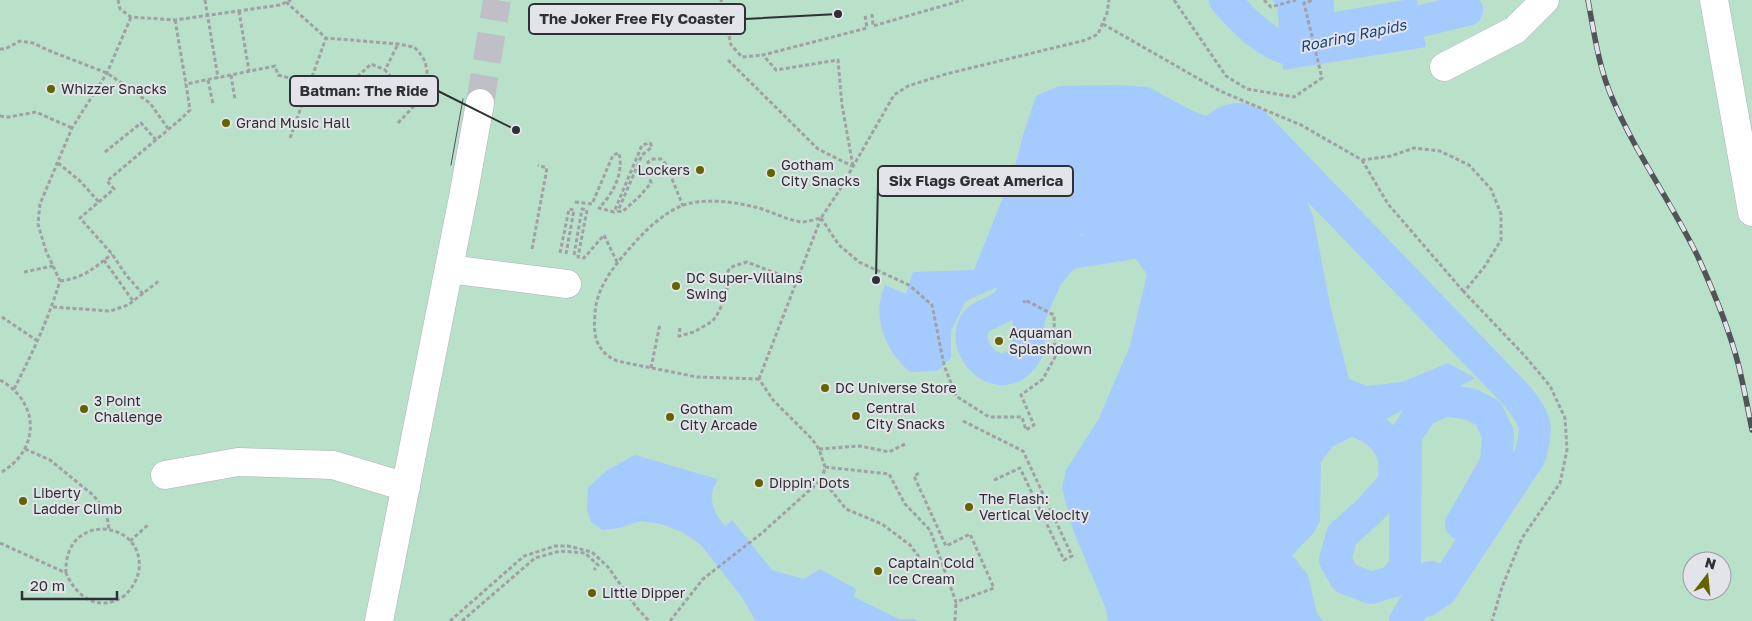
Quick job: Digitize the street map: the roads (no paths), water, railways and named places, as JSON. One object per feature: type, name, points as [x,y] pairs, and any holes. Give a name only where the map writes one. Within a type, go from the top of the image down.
[{"type":"lane","points":[[1444,67],[1515,30],[1546,0]]},
{"type":"lane","points":[[1714,0],[1752,212]]},
{"type":"lane","points":[[379,621],[480,103]]},
{"type":"lane","points":[[449,269],[567,284]]},
{"type":"lane","points":[[165,475],[238,462],[333,466],[406,487]]},
{"type":"water","points":[[1272,0],[1334,0],[1334,12],[1405,0],[1417,0],[1426,47],[1283,70],[1277,4]]},
{"type":"water","points":[[1118,85],[1148,87],[1189,109],[1287,151],[1313,216],[1330,305],[1349,379],[1367,386],[1402,382],[1448,363],[1475,378],[1451,391],[1401,411],[1332,447],[1321,462],[1320,521],[1313,534],[1292,555],[1308,575],[1317,614],[1323,621],[1108,621],[1106,609],[1073,530],[1062,488],[1066,470],[1098,420],[1130,346],[1147,274],[1124,243],[1081,234],[1045,266],[966,301],[951,330],[951,358],[937,371],[910,372],[901,364],[887,343],[880,321],[879,309],[885,285],[906,294],[913,272],[974,270],[1014,170],[1036,96],[1059,86]]},
{"type":"water","points":[[635,455],[717,479],[712,495],[716,514],[726,526],[732,520],[772,570],[804,579],[820,569],[856,589],[854,597],[899,619],[915,619],[917,621],[756,621],[741,596],[701,545],[682,532],[661,524],[640,521],[619,528],[602,530],[591,522],[587,509],[588,488],[606,471]]},
{"type":"waterway","name":"Roaring Rapids","points":[[1225,0],[1257,32],[1277,45],[1287,49],[1300,50],[1324,44]]},
{"type":"waterway","name":"Roaring Rapids","points":[[1379,31],[1467,10]]},
{"type":"waterway","points":[[1205,160],[1206,146],[1209,139],[1222,124],[1238,119],[1255,124],[1518,397],[1529,413],[1535,431],[1530,456],[1441,591],[1426,601]]},
{"type":"waterway","points":[[1040,237],[1008,302],[1000,309],[981,318],[974,325],[973,345],[977,354],[992,367],[1010,368],[1024,356],[1029,345],[1030,316],[1037,298],[1049,274],[1066,254],[1139,242]]},
{"type":"waterway","points":[[1329,411],[1359,422],[1377,432],[1385,439],[1394,459],[1394,483],[1369,511],[1342,535],[1335,560],[1345,578],[1371,588],[1394,581],[1405,567],[1406,435],[1422,411],[1445,400],[1470,404],[1488,413],[1498,434],[1496,463],[1461,524]]},
{"type":"waterway","points":[[1405,621],[1431,577]]},
{"type":"tunnel","points":[[480,103],[497,0]]},
{"type":"tram line","points":[[451,165],[463,99]]},
{"type":"railway","points":[[1588,0],[1601,63],[1613,100],[1632,140],[1688,237],[1721,311],[1739,367],[1752,430]]},
{"type":"place","name":"The Joker Free Fly Coaster","points":[[838,14]]},
{"type":"place","name":"Whizzer Snacks","points":[[51,89]]},
{"type":"place","name":"Grand Music Hall","points":[[226,123]]},
{"type":"place","name":"Batman: The Ride","points":[[516,130]]},
{"type":"place","name":"Lockers","points":[[700,170]]},
{"type":"place","name":"Gotham City Snacks","points":[[771,173]]},
{"type":"place","name":"Six Flags Great America","points":[[876,280]]},
{"type":"place","name":"DC Super-Villains Swing","points":[[676,286]]},
{"type":"place","name":"Aquaman Splashdown","points":[[999,341]]},
{"type":"place","name":"DC Universe Store","points":[[825,388]]},
{"type":"place","name":"3 Point Challenge","points":[[84,409]]},
{"type":"place","name":"Central City Snacks","points":[[856,416]]},
{"type":"place","name":"Gotham City Arcade","points":[[670,417]]},
{"type":"place","name":"Dippin' Dots","points":[[759,483]]},
{"type":"place","name":"Liberty Ladder Climb","points":[[23,501]]},
{"type":"place","name":"The Flash: Vertical Velocity","points":[[969,507]]},
{"type":"place","name":"Captain Cold Ice Cream","points":[[878,571]]},
{"type":"place","name":"Little Dipper","points":[[592,593]]}]
